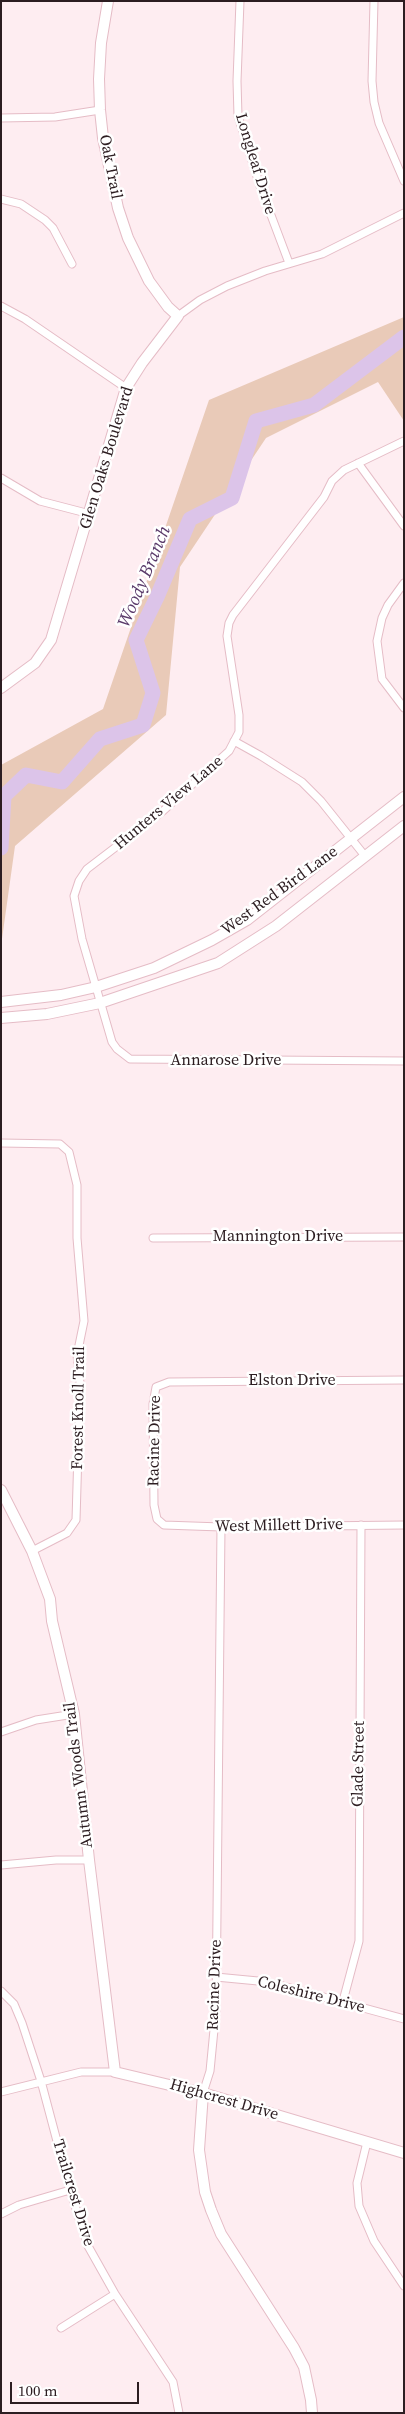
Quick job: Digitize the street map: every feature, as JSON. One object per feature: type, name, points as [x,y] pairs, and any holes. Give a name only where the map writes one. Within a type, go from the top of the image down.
[{"type":"street","name":"Oak Trail","points":[[108,1],[100,61],[100,110],[103,138],[118,208],[128,238],[149,282],[168,307],[178,316]]},
{"type":"street","name":"Longleaf Drive","points":[[240,1],[237,81],[238,116],[260,186],[289,263]]},
{"type":"street","points":[[374,1],[372,81],[374,102],[379,123],[404,181]]},
{"type":"street","points":[[1,118],[55,117],[100,110]]},
{"type":"street","points":[[1,198],[21,204],[54,228],[72,264]]},
{"type":"street","name":"Glen Oaks Boulevard","points":[[1,688],[35,663],[51,640],[126,388],[142,363],[178,316],[200,300],[227,286],[289,263],[322,254],[404,213]]},
{"type":"street","points":[[1,306],[25,319],[126,388]]},
{"type":"street","name":"Hunters View Lane","points":[[96,988],[74,905],[74,896],[79,880],[87,869],[163,811],[222,760],[239,732],[239,715],[228,646],[229,623],[249,591],[275,562],[324,497],[332,481],[344,470],[404,441]]},
{"type":"street","points":[[358,463],[404,526]]},
{"type":"street","points":[[1,478],[40,501],[90,514]]},
{"type":"street","points":[[404,582],[385,611],[377,642],[382,679],[404,708]]},
{"type":"street","points":[[234,741],[302,782],[321,801],[365,856]]},
{"type":"street","name":"West Red Bird Lane","points":[[1,1002],[61,995],[96,988],[154,968],[212,940],[247,920],[404,797]]},
{"type":"street","name":"West Red Bird Lane","points":[[1,1018],[39,1015],[100,1003],[218,963],[276,926],[404,826]]},
{"type":"street","name":"Annarose Drive","points":[[96,988],[112,1042],[117,1049],[130,1059],[137,1061],[404,1061]]},
{"type":"street","name":"Forest Knoll Trail","points":[[1,1143],[60,1144],[69,1152],[77,1185],[77,1238],[84,1321],[77,1355],[80,1383],[76,1520],[67,1533],[32,1550]]},
{"type":"street","name":"Mannington Drive","points":[[153,1238],[404,1237]]},
{"type":"street","name":"Elston Drive","points":[[180,1381],[404,1380]]},
{"type":"street","name":"Racine Drive","points":[[157,1519],[154,1505],[154,1393],[156,1387],[161,1383],[180,1381]]},
{"type":"street","name":"Autumn Woods Trail","points":[[1,1490],[32,1550],[50,1599],[52,1621],[74,1714],[89,1860],[115,2072]]},
{"type":"street","name":"West Millett Drive","points":[[157,1519],[164,1525],[221,1527],[404,1525]]},
{"type":"street","name":"Glade Street","points":[[343,2001],[358,1941],[362,1525]]},
{"type":"street","name":"Racine Drive","points":[[221,1527],[216,2009],[210,2071],[203,2093],[199,2150],[206,2192],[221,2234],[294,2348],[304,2367],[312,2413]]},
{"type":"street","points":[[1,1732],[36,1720],[74,1714]]},
{"type":"street","points":[[1,1865],[56,1860],[89,1860]]},
{"type":"street","name":"Coleshire Drive","points":[[216,1977],[258,1981],[343,2001],[404,2019]]},
{"type":"street","name":"Trailcrest Drive","points":[[1,1991],[14,2004],[41,2081],[70,2190],[88,2246],[115,2294],[173,2382],[179,2413]]},
{"type":"street","name":"Highcrest Drive","points":[[1,2092],[81,2072],[115,2072],[203,2093],[404,2152]]},
{"type":"street","points":[[367,2142],[357,2183],[359,2206],[374,2241],[404,2286]]},
{"type":"street","points":[[1,2214],[19,2205],[70,2190]]},
{"type":"street","points":[[61,2328],[115,2294]]},
{"type":"shaded area","points":[[404,317],[404,421],[378,382],[266,438],[180,567],[166,715],[15,846],[1,946],[1,765],[103,709],[209,400]]},
{"type":"waterway","name":"Woody Branch","points":[[1,848],[4,796],[26,775],[62,782],[100,739],[143,725],[153,693],[136,640],[157,597],[190,519],[232,498],[256,421],[314,405],[404,337]]}]
